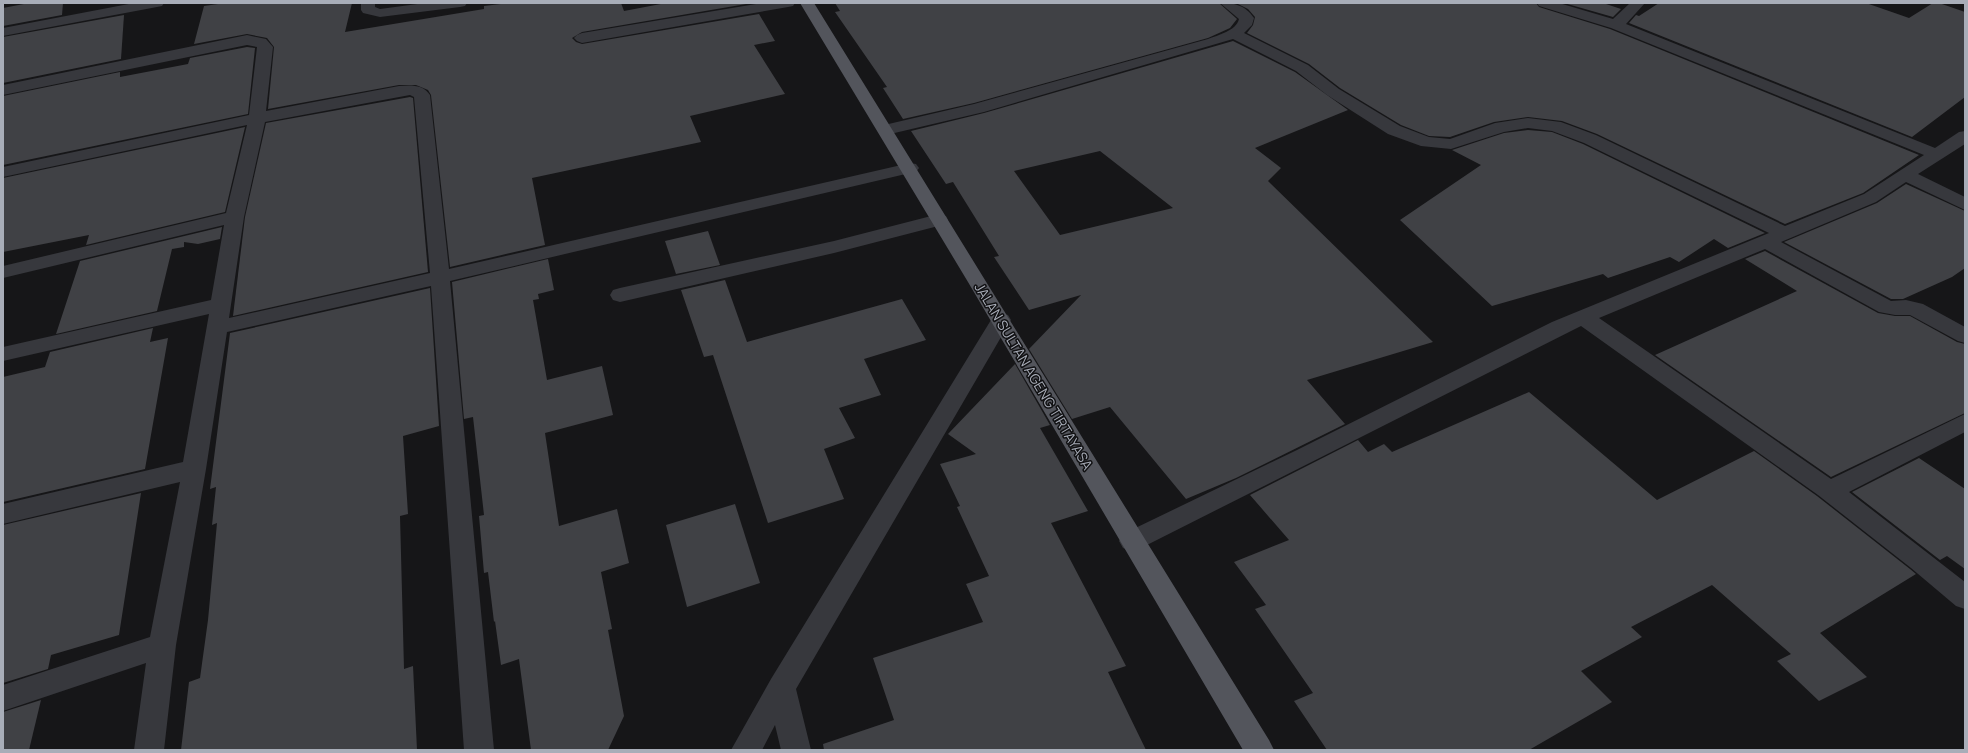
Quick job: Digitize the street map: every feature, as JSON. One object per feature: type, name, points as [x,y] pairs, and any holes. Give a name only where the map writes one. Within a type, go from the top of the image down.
[{"type":"main road","name":"JALAN SULTAN AGENG TIRTAYASA","points":[[807,3],[910,168],[939,220],[1001,320],[1132,541],[1260,750]]},
{"type":"street","points":[[3,32],[157,3]]},
{"type":"street","points":[[368,3],[368,10],[380,13],[460,3]]},
{"type":"street","points":[[582,38],[788,3]]},
{"type":"street","points":[[886,130],[1084,80],[1213,42],[1234,34],[1245,25],[1247,18],[1227,3]]},
{"type":"street","points":[[1544,3],[1616,25],[1936,154]]},
{"type":"street","points":[[1616,25],[1638,3]]},
{"type":"street","points":[[1234,34],[1302,68],[1333,92],[1394,130],[1427,142],[1451,144],[1501,127],[1528,123],[1555,126],[1590,139],[1786,234]]},
{"type":"street","points":[[3,90],[247,40],[261,42],[265,47],[257,118],[235,217],[194,469],[162,645],[149,750]]},
{"type":"street","points":[[3,172],[257,118],[399,91],[413,90],[422,95],[440,278],[479,750]]},
{"type":"street","points":[[1132,541],[1560,328],[1870,198],[1965,136]]},
{"type":"street","points":[[218,327],[440,278],[910,168]]},
{"type":"street","points":[[1906,175],[1965,204]]},
{"type":"street","points":[[3,272],[235,217]]},
{"type":"street","points":[[620,295],[834,247],[939,220]]},
{"type":"street","points":[[1766,242],[1886,307],[1906,307],[1916,309],[1965,336]]},
{"type":"street","points":[[3,354],[222,304]]},
{"type":"street","points":[[1584,318],[1829,491],[1931,568],[1965,598]]},
{"type":"street","points":[[746,750],[781,688],[1001,320]]},
{"type":"street","points":[[1829,491],[1965,422]]},
{"type":"street","points":[[3,514],[194,469]]},
{"type":"street","points":[[3,698],[162,645]]},
{"type":"street","points":[[781,688],[796,750]]},
{"type":"building","points":[[29,3],[63,3],[62,15],[3,26],[3,8]]},
{"type":"building","points":[[225,3],[352,3],[345,32],[484,9],[484,6],[509,3],[621,3],[624,11],[666,3],[752,3],[582,32],[572,38],[576,42],[582,44],[759,14],[775,41],[754,45],[785,94],[690,116],[701,142],[532,178],[545,245],[450,267],[431,95],[428,90],[416,85],[399,85],[268,109],[274,47],[267,38],[247,34],[194,44],[204,6]]},
{"type":"building","points":[[835,3],[1219,3],[1237,19],[1230,28],[1208,38],[974,103],[903,119],[883,88],[887,87],[835,12],[840,11]]},
{"type":"building","points":[[1236,3],[1536,3],[1539,7],[1610,29],[1919,155],[1863,193],[1785,224],[1597,134],[1562,121],[1528,117],[1494,122],[1450,137],[1429,136],[1401,125],[1340,88],[1309,64],[1247,33],[1253,25],[1255,17],[1248,9]]},
{"type":"building","points":[[1564,3],[1603,3],[1621,9],[1613,17]]},
{"type":"building","points":[[1659,3],[1866,3],[1909,18],[1933,3],[1939,3],[1965,12],[1965,97],[1912,137],[1629,23],[1636,15],[1639,16]]},
{"type":"building","points":[[124,15],[121,59],[3,83],[3,37]]},
{"type":"building","points":[[1233,41],[1295,72],[1348,110],[1255,148],[1281,168],[1268,181],[1433,342],[1307,380],[1345,424],[1236,478],[1186,499],[1110,407],[1072,419],[1029,349],[1081,295],[1029,310],[994,257],[999,256],[953,182],[946,184],[911,131],[984,113]],"holes":[[[1100,151],[1173,208],[1060,235],[1014,171]]]},
{"type":"building","points":[[247,47],[255,48],[248,114],[3,165],[3,96],[120,72],[120,77],[188,64],[190,58]]},
{"type":"building","points":[[410,97],[413,98],[428,272],[233,316],[245,217],[266,123]]},
{"type":"building","points":[[245,127],[225,212],[86,245],[89,235],[3,252],[3,178]]},
{"type":"building","points":[[1528,130],[1552,132],[1583,144],[1765,233],[1728,248],[1714,239],[1679,262],[1670,257],[1608,278],[1603,274],[1492,306],[1400,220],[1481,165],[1452,150],[1504,133]]},
{"type":"building","points":[[1906,184],[1965,211],[1965,268],[1952,277],[1903,299],[1891,299],[1784,242],[1877,203]]},
{"type":"building","points":[[222,227],[220,239],[198,244],[184,242],[184,247],[172,249],[157,311],[56,334],[80,261]]},
{"type":"building","points":[[708,231],[720,265],[676,274],[665,241]]},
{"type":"building","points":[[1765,251],[1878,313],[1895,316],[1910,316],[1957,342],[1965,344],[1965,413],[1831,477],[1655,355],[1797,291],[1745,259]]},
{"type":"building","points":[[548,259],[554,290],[538,294],[539,299],[533,300],[547,380],[602,366],[613,415],[545,433],[559,526],[617,509],[629,563],[601,572],[612,629],[608,630],[624,716],[608,750],[531,750],[519,659],[501,665],[488,572],[484,573],[479,516],[484,515],[473,417],[464,419],[452,282]]},
{"type":"building","points":[[725,280],[747,342],[902,299],[926,340],[864,359],[881,395],[839,408],[855,438],[824,449],[844,499],[768,523],[713,355],[704,357],[681,290]]},
{"type":"building","points":[[430,288],[439,426],[403,436],[408,514],[400,516],[404,669],[413,666],[417,750],[181,750],[189,682],[200,678],[208,620],[217,523],[212,525],[216,487],[210,489],[230,333]]},
{"type":"building","points":[[153,328],[150,342],[168,338],[145,469],[3,502],[3,377],[45,367],[50,352]]},
{"type":"building","points":[[1015,364],[1050,425],[1040,428],[1088,511],[1051,523],[1126,666],[1108,672],[1146,750],[824,750],[823,744],[894,720],[873,658],[983,622],[966,584],[989,576],[957,507],[960,506],[940,464],[976,454],[948,434]]},
{"type":"building","points":[[1529,392],[1657,500],[1754,451],[1817,496],[1916,574],[1820,633],[1867,677],[1819,701],[1777,661],[1791,654],[1712,585],[1631,627],[1642,637],[1581,671],[1612,702],[1529,750],[1327,750],[1294,701],[1313,693],[1255,609],[1266,605],[1234,562],[1289,540],[1250,495],[1358,440],[1368,452],[1384,444],[1392,452]]},
{"type":"building","points":[[1919,458],[1965,489],[1965,569],[1947,556],[1940,560],[1852,492]]},
{"type":"building","points":[[141,493],[119,635],[51,655],[48,669],[3,683],[3,525]]},
{"type":"building","points":[[735,504],[760,583],[687,607],[666,525]]},
{"type":"building","points":[[41,700],[29,750],[3,750],[3,712]]}]
